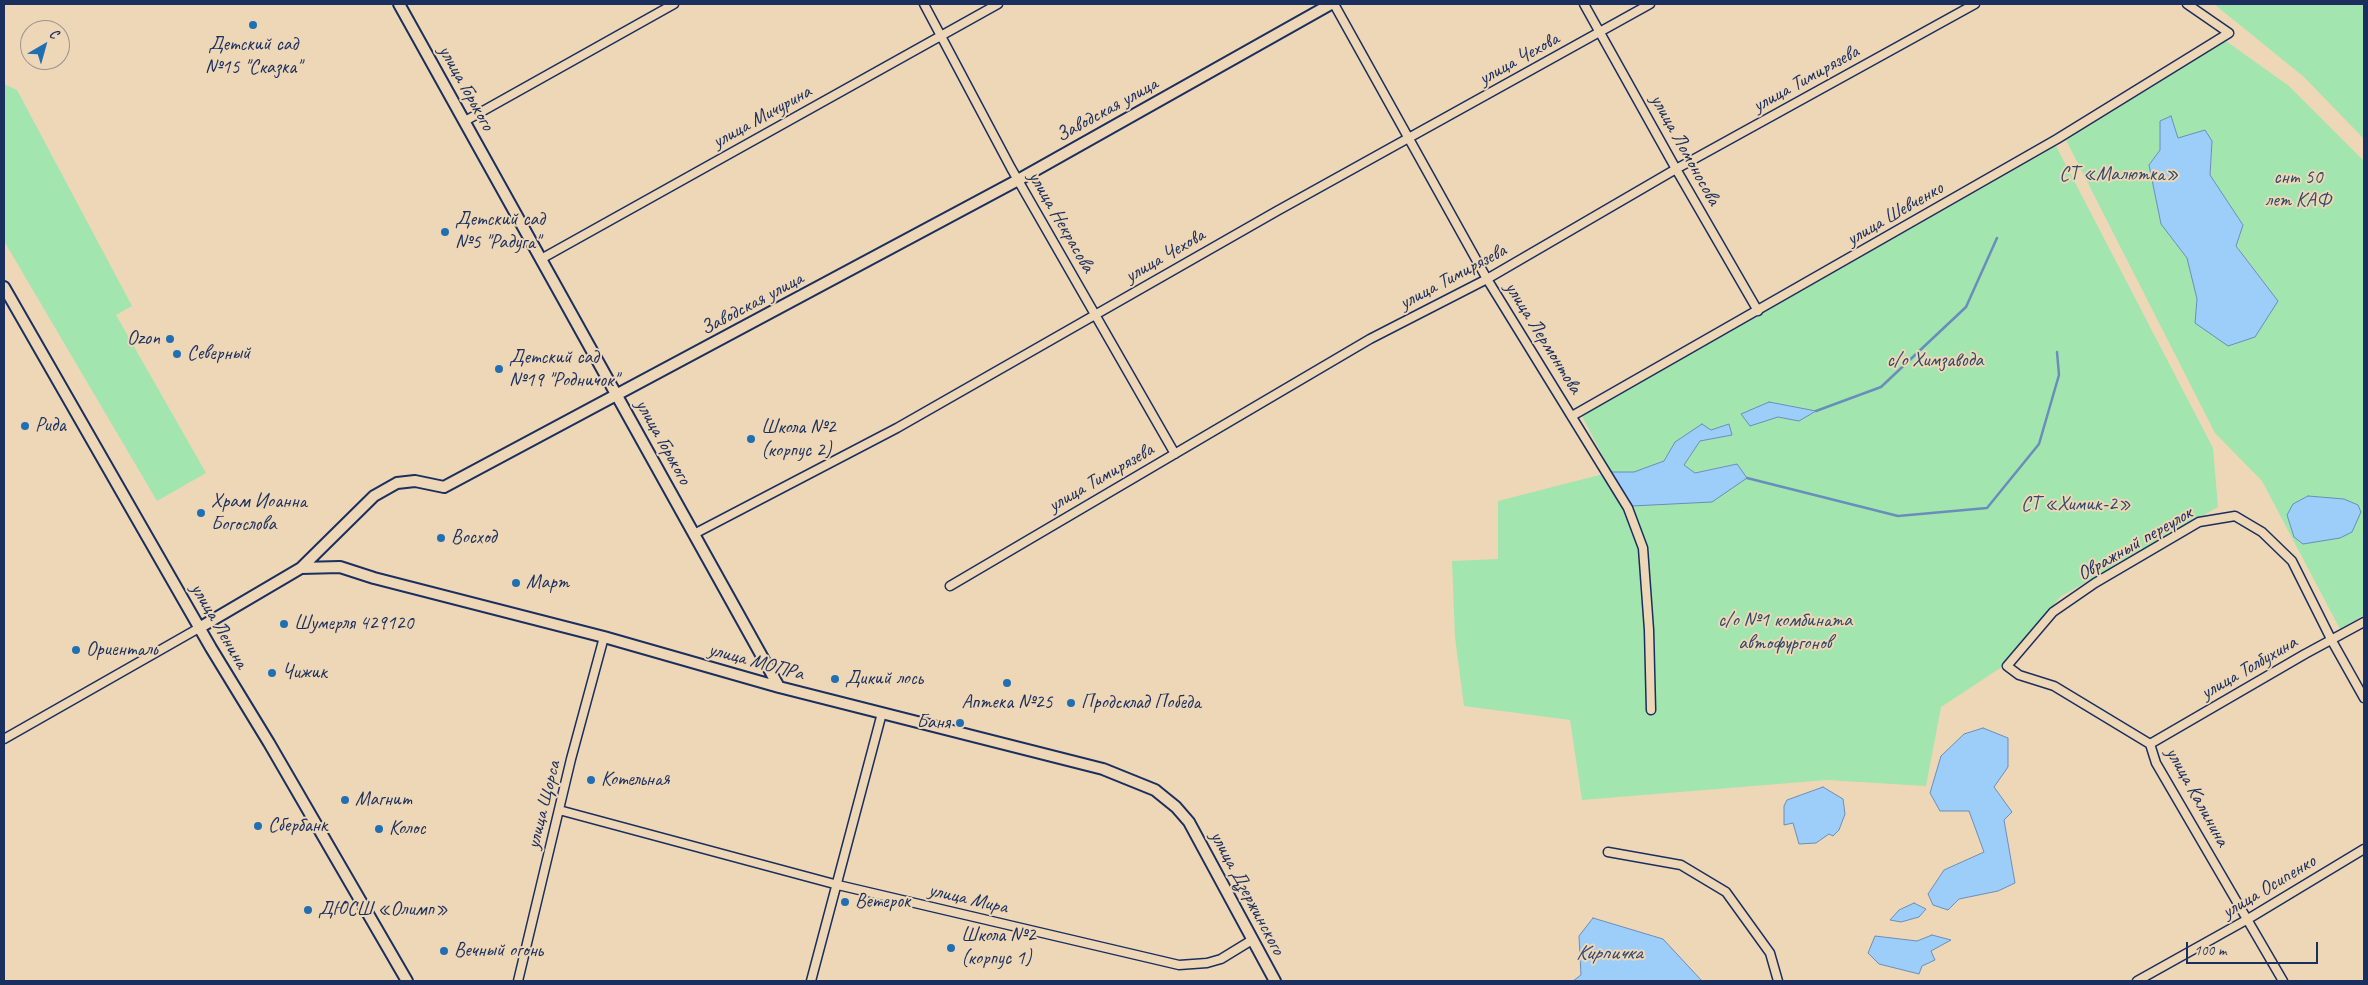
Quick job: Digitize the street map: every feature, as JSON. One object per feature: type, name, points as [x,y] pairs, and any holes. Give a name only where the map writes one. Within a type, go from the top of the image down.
[{"type":"street","name":"улица Горького","points":[[400,4],[779,687]]},
{"type":"street","points":[[465,121],[674,4]]},
{"type":"street","name":"улица Некрасова","points":[[924,4],[1018,180],[1175,454]]},
{"type":"street","name":"улица Мичурина","points":[[541,259],[998,4]]},
{"type":"street","name":"улица Лермонтова","points":[[1332,4],[1487,278],[1628,508],[1642,548],[1649,630],[1651,710]]},
{"type":"street","name":"Заводская улица","points":[[199,628],[301,568],[374,496],[397,483],[415,481],[444,487],[1018,180],[1332,4]]},
{"type":"street","name":"улица Ломоносова","points":[[1584,4],[1676,170],[1758,311]]},
{"type":"street","name":"улица Чехова","points":[[694,534],[897,428],[1268,216],[1650,4]]},
{"type":"street","name":"улица Тимирязева","points":[[950,586],[1370,339],[1487,278],[1676,170],[1975,4]]},
{"type":"street","name":"улица Шевченко","points":[[1572,416],[2057,139],[2230,33],[2188,4]]},
{"type":"street","name":"улица Ленина","points":[[4,287],[199,628],[269,743],[407,981]]},
{"type":"street","name":"Овражный переулок","points":[[2007,666],[2053,612],[2095,583],[2199,522],[2235,516],[2262,532],[2292,561],[2332,641],[2364,698]]},
{"type":"street","name":"улица МОПРа","points":[[301,568],[340,567],[374,578],[604,637],[779,687],[1103,770],[1155,790],[1176,807],[1189,822]]},
{"type":"street","name":"улица Толбухина","points":[[2150,744],[2364,622]]},
{"type":"street","points":[[4,739],[199,628]]},
{"type":"street","name":"улица Щорса","points":[[519,981],[559,810],[604,637]]},
{"type":"street","name":"улица Калинина","points":[[2007,666],[2019,675],[2054,686],[2150,744],[2156,763],[2283,981]]},
{"type":"street","points":[[811,981],[838,885],[882,713]]},
{"type":"street","name":"улица Мира","points":[[559,810],[838,885],[1179,965],[1206,964],[1221,959],[1252,940]]},
{"type":"street","name":"улица Дзержинского","points":[[1189,822],[1274,981]]},
{"type":"street","name":"улица Осипенко","points":[[2137,981],[2248,919],[2364,849]]},
{"type":"street","points":[[1608,852],[1681,865],[1726,892],[1770,953],[1778,981]]},
{"type":"green space","points":[[2214,4],[2364,4],[2364,139],[2304,77]]},
{"type":"green space","name":"снт 50 лет КАФ","points":[[2226,41],[2289,86],[2364,161],[2364,615],[2340,629],[2262,481],[2215,433],[2066,140]],"holes":[[[2171,117],[2178,138],[2205,130],[2212,141],[2210,175],[2243,225],[2236,245],[2278,301],[2195,323],[2197,299],[2187,258],[2161,224],[2149,165],[2160,150]]]},
{"type":"green space","points":[[4,84],[17,90],[132,306],[116,315],[206,473],[157,501],[4,241]]},
{"type":"green space","points":[[2056,146],[2213,448],[2218,507],[2060,597],[2005,665],[1941,707],[1926,786],[1827,780],[1582,800],[1570,720],[1464,706],[1455,637],[1452,561],[1498,559],[1498,501],[1611,472],[1582,416]],"holes":[[[1769,402],[1815,411],[1815,412],[1799,421],[1778,417]],[[1729,424],[1732,435],[1700,441],[1684,465],[1694,473],[1736,464],[1632,506],[1612,472],[1634,472],[1664,461],[1675,442]]]},
{"type":"water","points":[[2171,116],[2178,138],[2205,130],[2212,141],[2210,175],[2243,225],[2236,246],[2278,301],[2255,337],[2228,346],[2195,323],[2197,299],[2187,258],[2161,224],[2149,165],[2160,150],[2160,121]]},
{"type":"water","points":[[1769,402],[1816,411],[1799,421],[1778,417],[1750,426],[1741,414]]},
{"type":"water","points":[[1702,424],[1711,430],[1729,424],[1732,435],[1700,441],[1684,465],[1695,473],[1737,464],[1747,478],[1712,502],[1632,506],[1611,472],[1634,472],[1664,461],[1675,442]]},
{"type":"water","points":[[2308,496],[2344,499],[2358,505],[2361,512],[2352,532],[2340,538],[2303,544],[2294,537],[2287,515],[2293,504]]},
{"type":"water","points":[[1983,728],[2008,738],[2008,767],[1994,787],[2012,812],[2004,820],[2015,883],[1998,891],[1959,899],[1948,910],[1933,905],[1928,894],[1944,870],[1984,852],[1969,811],[1940,811],[1930,793],[1941,756],[1964,734]]},
{"type":"water","points":[[1823,787],[1843,799],[1845,814],[1839,830],[1833,836],[1829,834],[1816,843],[1799,844],[1793,823],[1784,825],[1784,806],[1787,800]]},
{"type":"water","points":[[1914,903],[1926,909],[1919,917],[1901,922],[1890,920],[1899,910]]},
{"type":"water","name":"Кирпичка","points":[[1593,918],[1663,939],[1702,981],[1573,981],[1581,975],[1579,936]]},
{"type":"water","points":[[1932,935],[1951,940],[1931,951],[1935,960],[1922,966],[1919,974],[1879,964],[1868,953],[1875,936],[1917,941]]},
{"type":"waterway","points":[[1816,411],[1881,387],[1966,307],[1997,238]]},
{"type":"waterway","points":[[1747,478],[1898,516],[1987,508],[2039,444],[2059,375],[2057,352]]},
{"type":"place","name":"Детский сад №15 \"Сказка\"","points":[[253,25]]},
{"type":"place","name":"Детский сад №5 \"Радуга\"","points":[[445,232]]},
{"type":"place","name":"Ozon","points":[[170,339]]},
{"type":"place","name":"Северный","points":[[177,354]]},
{"type":"place","name":"Детский сад №19 \"Родничок\"","points":[[499,369]]},
{"type":"place","name":"Рида","points":[[25,426]]},
{"type":"place","name":"Школа №2 (корпус 2)","points":[[751,439]]},
{"type":"place","name":"Храм Иоанна Богослова","points":[[201,513]]},
{"type":"place","name":"Восход","points":[[441,538]]},
{"type":"place","name":"Март","points":[[516,583]]},
{"type":"place","name":"Шумерля 429120","points":[[284,624]]},
{"type":"place","name":"Ориенталь","points":[[76,650]]},
{"type":"place","name":"Чижик","points":[[272,673]]},
{"type":"place","name":"Дикий лось","points":[[835,679]]},
{"type":"place","name":"Аптека №25","points":[[1007,683]]},
{"type":"place","name":"Продсклад Победа","points":[[1071,703]]},
{"type":"place","name":"Баня","points":[[960,723]]},
{"type":"place","name":"Котельная","points":[[591,780]]},
{"type":"place","name":"Магнит","points":[[345,800]]},
{"type":"place","name":"Сбербанк","points":[[258,826]]},
{"type":"place","name":"Колос","points":[[379,829]]},
{"type":"place","name":"Ветерок","points":[[845,902]]},
{"type":"place","name":"ДЮСШ «Олимп»","points":[[308,910]]},
{"type":"place","name":"Школа №2 (корпус 1)","points":[[951,948]]},
{"type":"place","name":"Вечный огонь","points":[[444,951]]},
{"type":"park label","name":"СТ «Малютка»","points":[[2119,175]]},
{"type":"park label","name":"с/о Химзавода","points":[[1935,361]]},
{"type":"park label","name":"СТ «Химик-2»","points":[[2076,505]]},
{"type":"park label","name":"с/о №1 комбината автофургонов","points":[[1785,632]]}]
